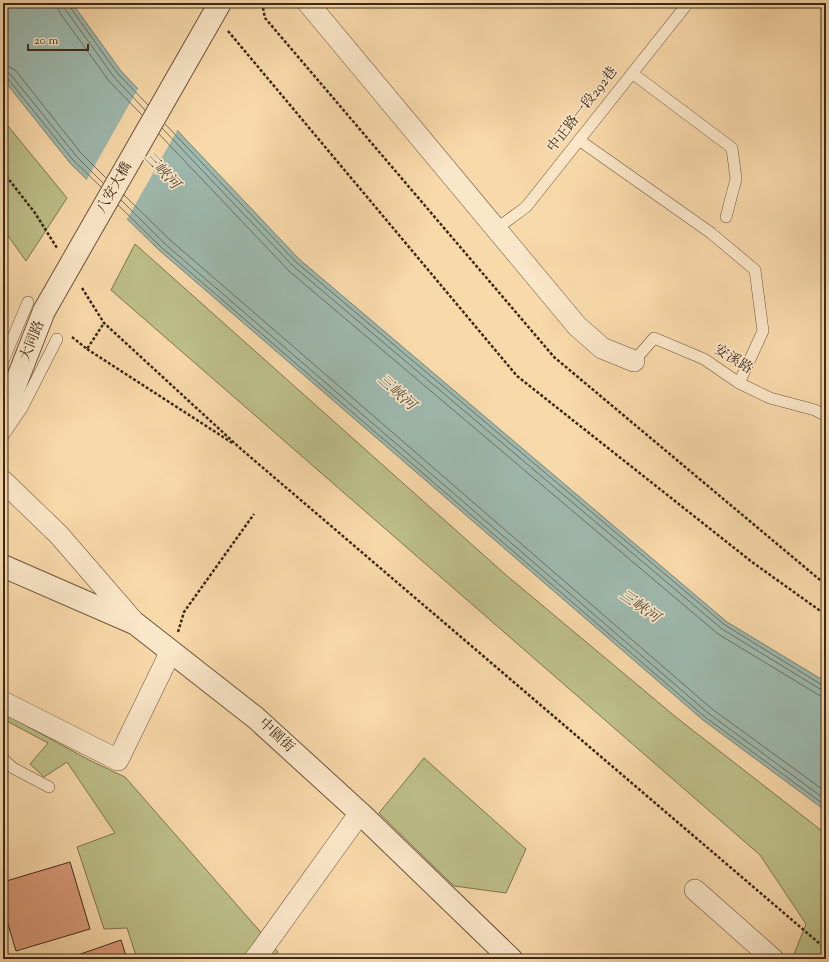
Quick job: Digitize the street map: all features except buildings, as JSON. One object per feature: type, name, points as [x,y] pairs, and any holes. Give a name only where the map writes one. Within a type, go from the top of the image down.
[{"type":"street","name":"八安大橋","points":[[36,307],[220,3]]},
{"type":"street","points":[[308,3],[577,326],[602,348],[634,361]]},
{"type":"street","name":"大同路","points":[[3,416],[36,307]]},
{"type":"street","points":[[3,481],[59,535],[136,624]]},
{"type":"street","name":"中園街","points":[[3,566],[136,624],[171,651],[256,718],[360,814],[511,959]]},
{"type":"street","points":[[3,702],[118,760],[171,651]]},
{"type":"street","points":[[255,959],[360,814]]},
{"type":"street","points":[[695,890],[773,959]]},
{"type":"lane","name":"中正路一段292巷","points":[[496,229],[526,207],[688,3]]},
{"type":"lane","points":[[632,73],[732,148],[736,179],[726,217]]},
{"type":"lane","points":[[579,140],[711,233],[755,270],[763,331],[739,383]]},
{"type":"lane","points":[[3,361],[36,307]]},
{"type":"lane","name":"安溪路","points":[[634,361],[654,338],[704,359],[739,383],[770,398],[815,410],[826,416]]},
{"type":"lane","points":[[3,436],[22,408],[57,339]]},
{"type":"lane","points":[[3,759],[13,768],[49,787]]},
{"type":"path","points":[[262,3],[265,18],[554,357],[826,585]]},
{"type":"path","points":[[225,27],[517,376],[752,562],[826,614]]},
{"type":"path","points":[[87,349],[104,322],[241,449],[826,949]]},
{"type":"path","points":[[73,338],[87,349],[241,449]]},
{"type":"path","points":[[171,651],[184,612],[254,514]]},
{"type":"green space","points":[[3,120],[67,198],[26,261],[3,229]]},
{"type":"green space","points":[[135,244],[506,575],[677,718],[826,834],[826,959],[792,959],[806,924],[760,855],[111,290]]},
{"type":"green space","points":[[3,713],[89,760],[125,777],[278,952],[272,959],[137,959],[127,928],[104,929],[77,847],[115,833],[67,762],[44,777],[30,764],[48,743],[3,719]]},
{"type":"green space","points":[[424,758],[526,849],[506,893],[454,886],[379,813]]},
{"type":"water","name":"三峽河","points":[[3,3],[72,3],[121,71],[299,259],[727,622],[826,682],[826,811],[703,720],[159,250],[70,163],[3,79]]},
{"type":"pier","points":[[139,87],[178,129],[126,221],[86,181]]}]
